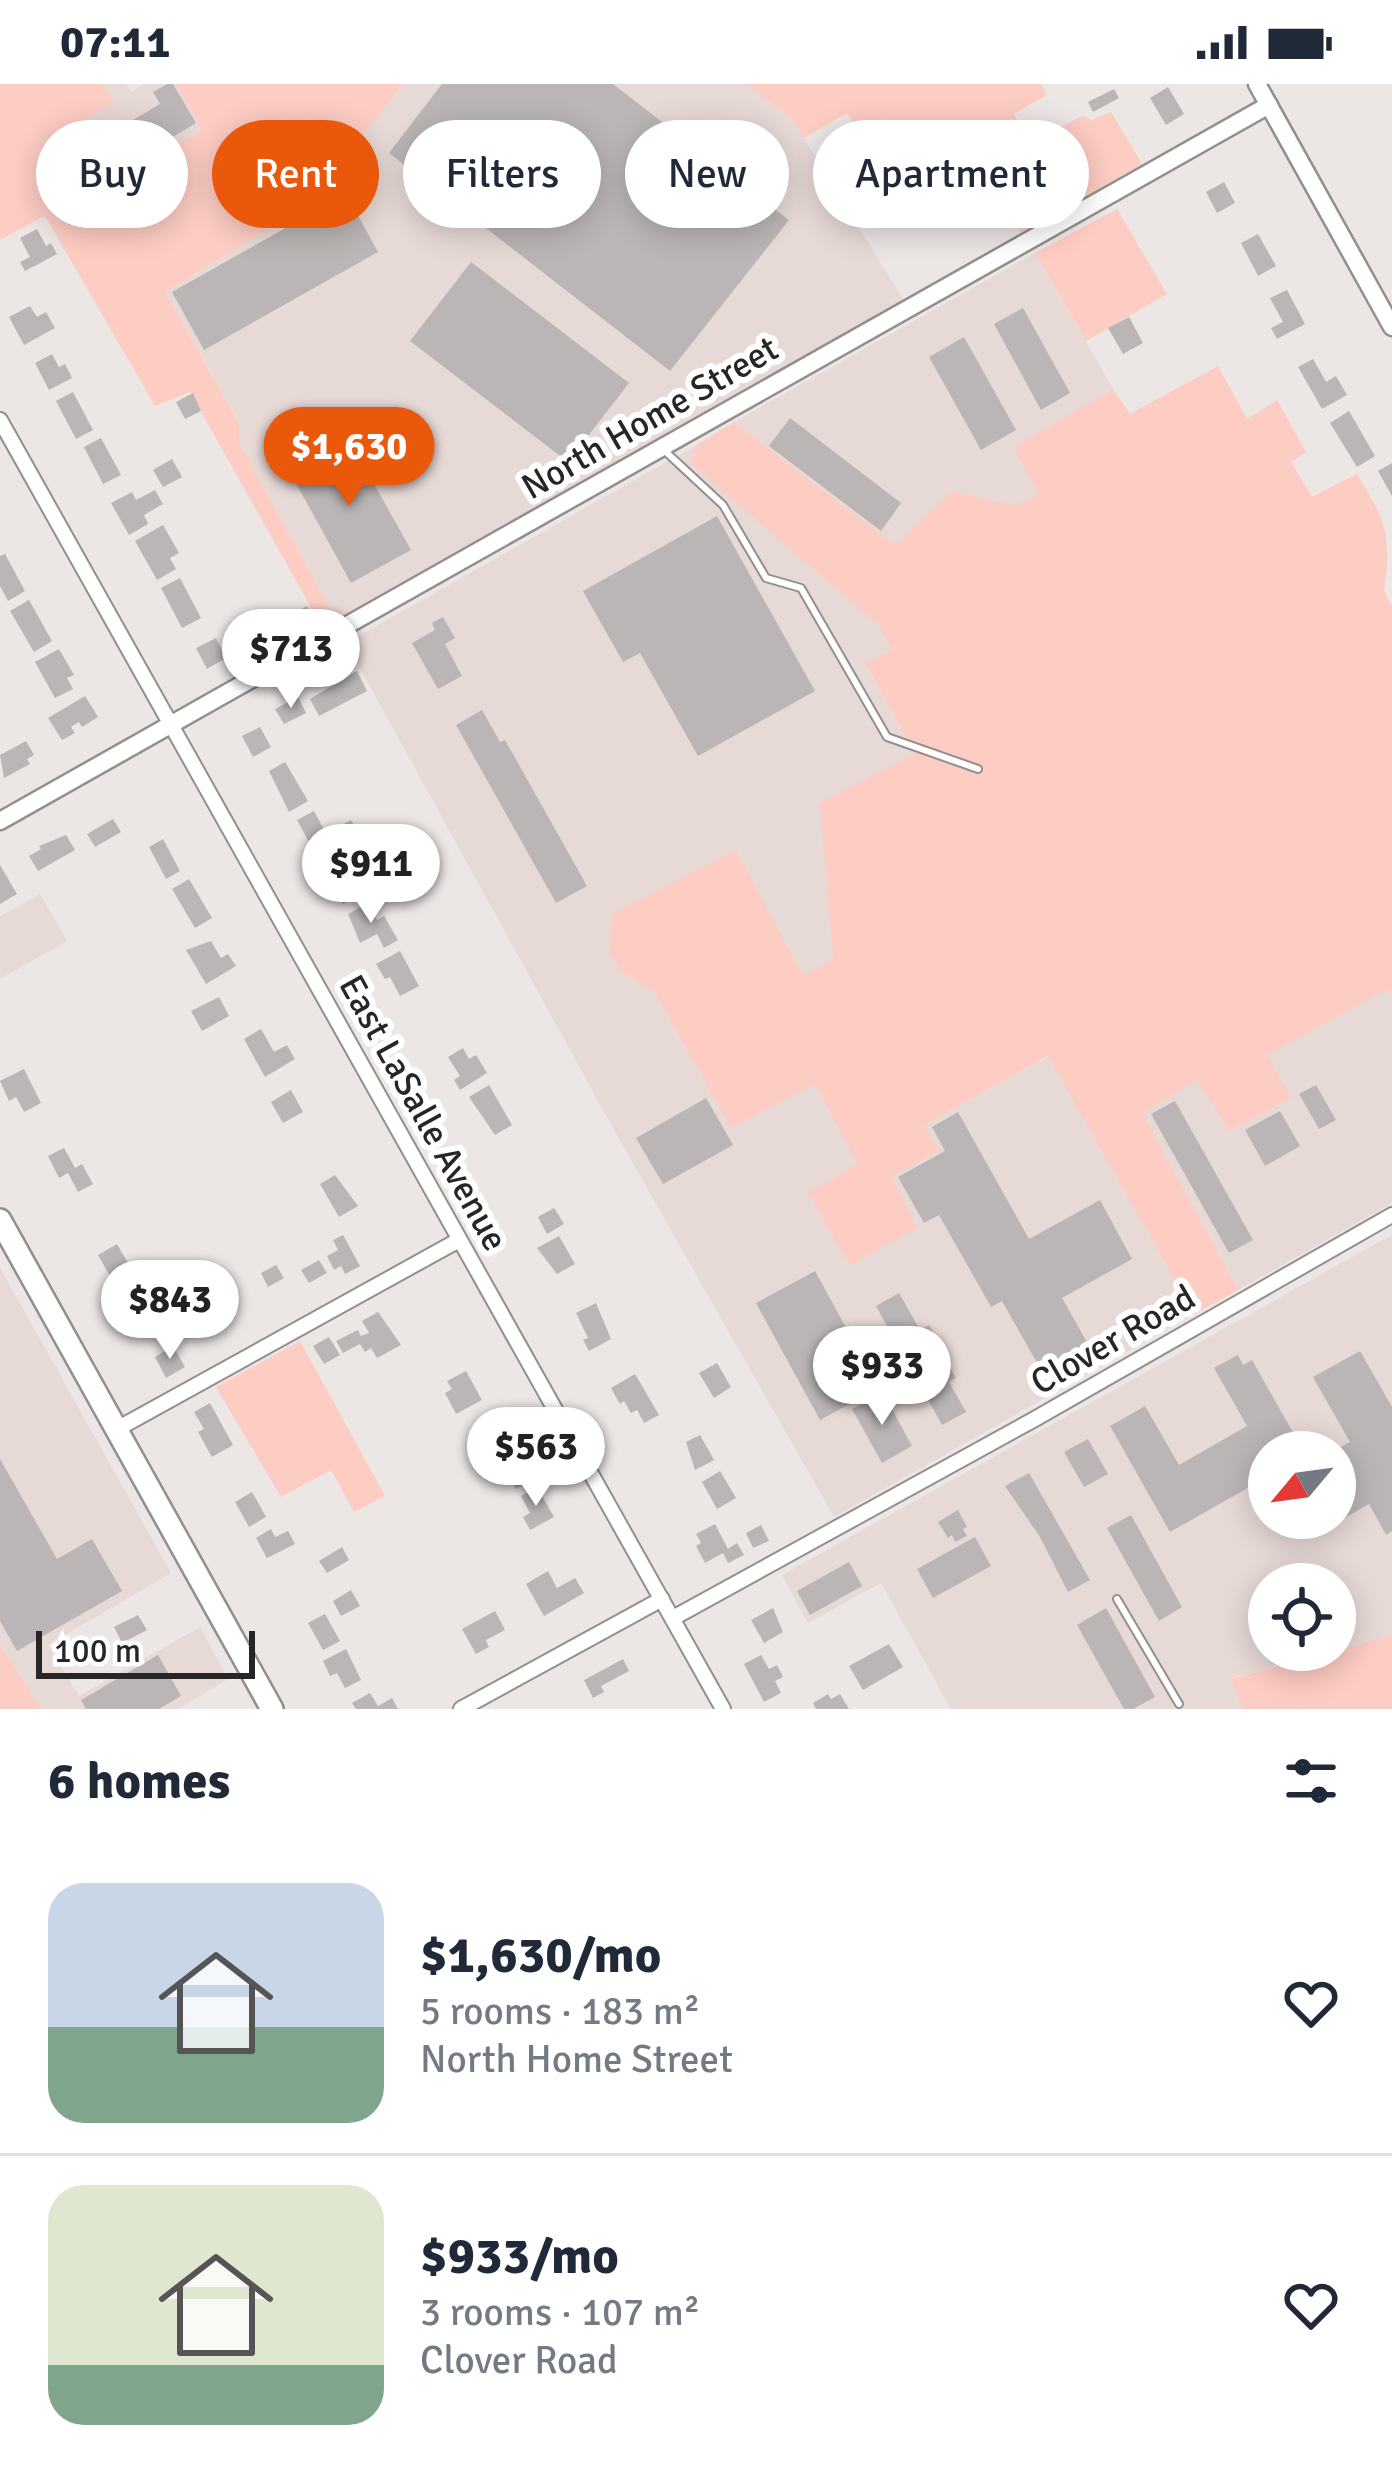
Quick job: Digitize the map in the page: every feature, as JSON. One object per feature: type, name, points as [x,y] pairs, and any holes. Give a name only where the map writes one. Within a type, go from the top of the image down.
[{"type":"main road","points":[[0,1220],[272,1709]]},
{"type":"street","points":[[1257,84],[1392,327]]},
{"type":"street","name":"North Home Street","points":[[0,821],[1269,105]]},
{"type":"street","name":"East LaSalle Avenue","points":[[0,420],[723,1709]]},
{"type":"street","name":"Clover Road","points":[[673,1618],[1392,1215]]},
{"type":"street","points":[[116,1429],[459,1240]]},
{"type":"street","points":[[460,1709],[662,1599]]},
{"type":"lane","points":[[663,449],[724,505],[766,578],[801,588],[886,736],[978,769]]},
{"type":"lane","points":[[1117,1599],[1179,1704]]},
{"type":"shaded area","points":[[0,84],[103,84],[114,102],[90,120],[36,120],[36,221],[0,240]]},
{"type":"shaded area","points":[[103,84],[126,84],[131,92],[144,84],[176,84],[202,130],[188,138],[188,120],[91,120],[113,102]]},
{"type":"shaded area","points":[[176,84],[403,84],[375,120],[212,120],[212,228],[270,228],[165,292],[239,423],[240,445],[336,619],[322,627],[190,392],[155,406],[52,228],[188,228],[188,138],[202,130]]},
{"type":"shaded area","points":[[403,84],[747,84],[792,119],[813,153],[813,228],[859,228],[904,301],[336,619],[240,445],[239,422],[165,292],[269,228],[379,228],[379,120],[375,120]]},
{"type":"shaded area","points":[[747,84],[1041,84],[1047,95],[1014,114],[1017,120],[851,120],[847,113],[835,120],[813,120],[813,133],[804,138],[792,119]]},
{"type":"shaded area","points":[[1111,112],[1142,164],[1089,194],[1089,120],[1074,120],[1082,116],[1092,120]]},
{"type":"shaded area","points":[[1117,209],[1167,294],[1086,341],[1035,253]]},
{"type":"shaded area","points":[[1035,253],[1113,389],[1013,447],[1040,494],[1015,507],[952,491],[896,546],[734,422]]},
{"type":"shaded area","points":[[1218,366],[1247,419],[1277,400],[1306,452],[1291,462],[1312,497],[1357,474],[1384,529],[1384,591],[1392,607],[1392,993],[1386,990],[1267,1055],[1291,1098],[1229,1131],[1198,1080],[1142,1113],[1238,1290],[1194,1314],[1048,1056],[924,1125],[939,1150],[891,1177],[917,1228],[850,1265],[808,1193],[858,1164],[815,1084],[731,1128],[655,993],[622,972],[609,951],[611,914],[736,850],[803,976],[833,959],[820,803],[915,753],[865,664],[892,650],[878,625],[690,463],[695,446],[734,422],[896,546],[952,491],[1015,506],[1039,494],[1013,447],[1113,389],[1130,414]]},
{"type":"shaded area","points":[[695,446],[691,463],[878,625],[892,650],[865,665],[915,753],[821,803],[833,959],[803,976],[622,972],[655,993],[731,1127],[815,1083],[859,1164],[891,1177],[924,1125],[1049,1056],[1194,1314],[834,1517],[346,643]]},
{"type":"shaded area","points":[[40,894],[67,941],[0,979],[0,916]]},
{"type":"shaded area","points":[[1387,989],[1392,993],[1392,1203],[1238,1290],[1141,1113],[1199,1079],[1228,1130],[1266,1055]]},
{"type":"shaded area","points":[[1392,1235],[1392,1635],[1356,1645],[1356,1563],[1248,1563],[1248,1671],[1258,1671],[1232,1678],[1243,1709],[951,1709],[881,1583],[808,1623],[782,1575]]},
{"type":"shaded area","points":[[0,1268],[171,1573],[48,1645],[79,1696],[200,1627],[228,1679],[178,1709],[41,1709],[0,1645]]},
{"type":"shaded area","points":[[300,1341],[385,1496],[354,1512],[331,1470],[281,1497],[216,1387]]},
{"type":"shaded area","points":[[1392,1635],[1392,1709],[1243,1709],[1231,1679],[1260,1671],[1356,1671],[1356,1645]]},
{"type":"shaded area","points":[[0,1645],[41,1709],[0,1709]]},
{"type":"building","points":[[173,84],[196,123],[188,128],[188,120],[133,120],[160,104],[153,92]]},
{"type":"building","points":[[442,84],[613,84],[660,120],[625,120],[625,228],[783,228],[670,371],[486,228],[601,228],[601,120],[414,120]]},
{"type":"building","points":[[1168,87],[1184,114],[1166,125],[1150,98]]},
{"type":"building","points":[[1114,89],[1119,98],[1093,112],[1088,102]]},
{"type":"building","points":[[403,135],[403,164],[389,153]]},
{"type":"building","points":[[1224,182],[1235,203],[1217,213],[1206,192]]},
{"type":"building","points":[[286,228],[365,228],[378,252],[204,350],[172,292]]},
{"type":"building","points":[[37,229],[57,254],[25,271],[20,262],[30,257],[20,238]]},
{"type":"building","points":[[1258,234],[1276,266],[1258,276],[1241,243]]},
{"type":"building","points":[[471,262],[629,383],[568,462],[410,341]]},
{"type":"building","points":[[1287,290],[1305,324],[1277,339],[1271,328],[1283,322],[1270,298]]},
{"type":"building","points":[[30,306],[37,317],[46,312],[55,328],[24,345],[9,317]]},
{"type":"building","points":[[1023,308],[1070,393],[1041,410],[994,324]]},
{"type":"building","points":[[1129,317],[1143,343],[1123,354],[1108,328]]},
{"type":"building","points":[[964,337],[1016,430],[981,450],[929,357]]},
{"type":"building","points":[[52,354],[72,378],[49,390],[35,363]]},
{"type":"building","points":[[1313,359],[1326,382],[1336,376],[1347,395],[1322,409],[1298,367]]},
{"type":"building","points":[[73,392],[93,430],[76,439],[56,401]]},
{"type":"building","points":[[193,393],[201,411],[185,419],[176,402]]},
{"type":"building","points":[[1349,411],[1375,456],[1357,467],[1330,423]]},
{"type":"building","points":[[790,418],[901,503],[881,531],[769,446]]},
{"type":"building","points":[[346,434],[411,550],[351,583],[287,467]]},
{"type":"building","points":[[101,438],[121,475],[103,484],[84,447]]},
{"type":"building","points":[[172,459],[182,477],[163,487],[153,470]]},
{"type":"building","points":[[1392,463],[1392,496],[1378,471]]},
{"type":"building","points":[[155,490],[163,504],[144,515],[148,524],[129,535],[111,503],[132,492],[136,500]]},
{"type":"building","points":[[717,516],[815,691],[698,756],[640,653],[623,662],[583,591]]},
{"type":"building","points":[[163,525],[179,553],[170,558],[176,569],[157,580],[135,541]]},
{"type":"building","points":[[5,554],[25,591],[8,601],[0,586],[0,556]]},
{"type":"building","points":[[180,578],[201,618],[182,628],[161,588]]},
{"type":"building","points":[[29,600],[52,641],[34,652],[10,611]]},
{"type":"building","points":[[307,606],[315,621],[299,629],[291,615]]},
{"type":"building","points":[[443,617],[455,638],[445,644],[462,676],[438,689],[412,643],[435,630],[432,623]]},
{"type":"building","points":[[216,638],[226,658],[207,669],[196,648]]},
{"type":"building","points":[[59,649],[74,675],[67,678],[73,689],[55,698],[35,662]]},
{"type":"building","points":[[357,671],[367,691],[319,716],[310,699]]},
{"type":"building","points":[[85,696],[98,717],[82,727],[79,722],[71,727],[75,733],[62,740],[48,718]]},
{"type":"building","points":[[298,697],[306,713],[284,724],[275,709]]},
{"type":"building","points":[[482,710],[500,742],[505,740],[587,886],[556,903],[456,725]]},
{"type":"building","points":[[260,727],[271,747],[253,757],[242,736]]},
{"type":"building","points":[[26,741],[34,755],[27,759],[30,764],[4,778],[0,755]]},
{"type":"building","points":[[285,762],[308,801],[289,812],[269,771]]},
{"type":"building","points":[[314,811],[335,850],[318,859],[297,820]]},
{"type":"building","points":[[113,819],[121,832],[95,847],[87,834]]},
{"type":"building","points":[[351,820],[360,834],[345,843],[336,828]]},
{"type":"building","points":[[66,835],[75,850],[38,871],[29,856],[39,846]]},
{"type":"building","points":[[163,839],[180,871],[166,879],[149,847]]},
{"type":"building","points":[[340,856],[360,895],[343,904],[322,865]]},
{"type":"building","points":[[0,865],[17,894],[0,904]]},
{"type":"building","points":[[189,879],[212,918],[195,928],[172,889]]},
{"type":"building","points":[[368,903],[377,920],[384,916],[398,940],[384,948],[377,934],[360,943],[348,914]]},
{"type":"building","points":[[211,941],[221,958],[228,954],[236,966],[206,984],[186,950]]},
{"type":"building","points":[[400,951],[419,986],[400,996],[376,964]]},
{"type":"building","points":[[219,997],[229,1016],[202,1031],[191,1011]]},
{"type":"building","points":[[261,1029],[274,1052],[287,1045],[295,1059],[265,1077],[244,1039]]},
{"type":"building","points":[[463,1048],[469,1059],[476,1055],[487,1073],[460,1090],[454,1080],[460,1076],[448,1057]]},
{"type":"building","points":[[24,1069],[41,1103],[24,1112],[16,1097],[9,1101],[0,1081]]},
{"type":"building","points":[[489,1085],[512,1125],[495,1135],[469,1097]]},
{"type":"building","points":[[1316,1085],[1336,1120],[1319,1129],[1299,1094]]},
{"type":"building","points":[[291,1090],[303,1112],[283,1123],[271,1102]]},
{"type":"building","points":[[706,1098],[733,1145],[663,1184],[636,1138]]},
{"type":"building","points":[[1175,1101],[1253,1240],[1229,1253],[1151,1114]]},
{"type":"building","points":[[1280,1111],[1300,1146],[1265,1166],[1245,1130]]},
{"type":"building","points":[[958,1112],[1029,1239],[1100,1200],[1132,1259],[1062,1298],[1092,1351],[1045,1377],[1002,1301],[991,1307],[939,1215],[924,1223],[898,1177],[945,1151],[932,1127]]},
{"type":"building","points":[[64,1148],[75,1168],[82,1164],[93,1184],[78,1192],[68,1173],[59,1178],[48,1156]]},
{"type":"building","points":[[335,1175],[358,1206],[339,1217],[320,1184]]},
{"type":"building","points":[[554,1208],[564,1224],[547,1234],[538,1217]]},
{"type":"building","points":[[343,1235],[360,1266],[345,1274],[341,1266],[334,1270],[327,1256],[338,1250],[333,1240]]},
{"type":"building","points":[[559,1236],[575,1264],[557,1274],[537,1248]]},
{"type":"building","points":[[117,1244],[136,1277],[117,1288],[98,1255]]},
{"type":"building","points":[[319,1260],[327,1273],[309,1283],[301,1270]]},
{"type":"building","points":[[276,1265],[284,1278],[268,1287],[261,1273]]},
{"type":"building","points":[[815,1271],[879,1388],[820,1420],[756,1303]]},
{"type":"building","points":[[899,1293],[920,1330],[929,1325],[937,1339],[928,1344],[936,1359],[942,1356],[947,1366],[943,1372],[950,1368],[956,1378],[949,1382],[966,1412],[942,1425],[876,1306]]},
{"type":"building","points":[[596,1303],[611,1339],[589,1351],[576,1313]]},
{"type":"building","points":[[378,1312],[401,1345],[377,1358],[371,1348],[365,1352],[360,1344],[343,1353],[336,1341],[358,1330],[361,1336],[369,1333],[362,1321]]},
{"type":"building","points":[[329,1337],[340,1355],[324,1364],[313,1346]]},
{"type":"building","points":[[173,1346],[185,1367],[166,1378],[155,1357]]},
{"type":"building","points":[[1360,1351],[1392,1407],[1392,1531],[1386,1535],[1369,1504],[1356,1511],[1356,1431],[1344,1431],[1313,1377]]},
{"type":"building","points":[[1238,1355],[1243,1365],[1252,1360],[1292,1431],[1248,1431],[1248,1488],[1170,1532],[1110,1426],[1145,1406],[1179,1465],[1247,1426],[1214,1368]]},
{"type":"building","points":[[717,1363],[731,1387],[714,1398],[699,1373]]},
{"type":"building","points":[[466,1371],[482,1400],[456,1414],[445,1393],[452,1389],[447,1381]]},
{"type":"building","points":[[635,1374],[659,1415],[644,1423],[637,1410],[631,1413],[624,1401],[620,1404],[611,1388]]},
{"type":"building","points":[[883,1393],[912,1446],[882,1463],[852,1409]]},
{"type":"building","points":[[210,1403],[233,1445],[212,1457],[198,1432],[204,1429],[194,1412]]},
{"type":"building","points":[[495,1414],[512,1436],[486,1452],[478,1438],[486,1433],[480,1423]]},
{"type":"building","points":[[700,1435],[714,1460],[695,1470],[686,1442]]},
{"type":"building","points":[[1088,1439],[1108,1474],[1084,1487],[1064,1452]]},
{"type":"building","points":[[512,1445],[532,1479],[516,1489],[496,1454]]},
{"type":"building","points":[[0,1459],[57,1559],[92,1539],[122,1591],[17,1651],[0,1621]]},
{"type":"building","points":[[720,1471],[736,1498],[717,1509],[702,1482]]},
{"type":"building","points":[[1029,1473],[1090,1580],[1068,1592],[1040,1537],[1005,1486]]},
{"type":"building","points":[[537,1487],[554,1517],[530,1530],[523,1517],[530,1513],[521,1496]]},
{"type":"building","points":[[252,1492],[266,1517],[249,1527],[235,1502]]},
{"type":"building","points":[[958,1510],[967,1536],[955,1542],[938,1522]]},
{"type":"building","points":[[1131,1515],[1182,1607],[1159,1621],[1107,1528]]},
{"type":"building","points":[[715,1524],[728,1549],[737,1543],[744,1555],[728,1563],[723,1553],[705,1563],[696,1534]]},
{"type":"building","points":[[761,1525],[769,1541],[753,1548],[746,1533]]},
{"type":"building","points":[[271,1529],[275,1537],[288,1531],[295,1544],[267,1558],[256,1538]]},
{"type":"building","points":[[975,1537],[991,1566],[933,1598],[917,1569]]},
{"type":"building","points":[[342,1547],[349,1560],[327,1573],[319,1561]]},
{"type":"building","points":[[849,1562],[862,1586],[810,1615],[797,1591]]},
{"type":"building","points":[[548,1571],[557,1588],[575,1578],[584,1593],[544,1616],[526,1584]]},
{"type":"building","points":[[351,1590],[360,1606],[341,1616],[333,1601]]},
{"type":"building","points":[[773,1608],[783,1632],[764,1643],[751,1620]]},
{"type":"building","points":[[1106,1608],[1155,1697],[1133,1709],[1124,1709],[1077,1625]]},
{"type":"building","points":[[495,1611],[505,1630],[486,1640],[489,1647],[476,1654],[462,1629]]},
{"type":"building","points":[[325,1614],[340,1641],[323,1650],[308,1623]]},
{"type":"building","points":[[138,1615],[147,1630],[122,1643],[114,1627]]},
{"type":"building","points":[[889,1644],[903,1667],[863,1690],[849,1666]]},
{"type":"building","points":[[346,1649],[361,1680],[345,1688],[337,1673],[330,1676],[323,1661]]},
{"type":"building","points":[[158,1655],[181,1696],[159,1709],[86,1709],[81,1700]]},
{"type":"building","points":[[761,1655],[769,1669],[777,1665],[783,1677],[775,1681],[781,1693],[764,1702],[744,1664]]},
{"type":"building","points":[[623,1659],[629,1671],[601,1686],[604,1692],[593,1698],[584,1680]]},
{"type":"building","points":[[370,1693],[378,1706],[392,1698],[398,1709],[356,1709],[352,1703]]},
{"type":"building","points":[[828,1694],[831,1699],[840,1694],[849,1709],[816,1709],[813,1703]]}]
